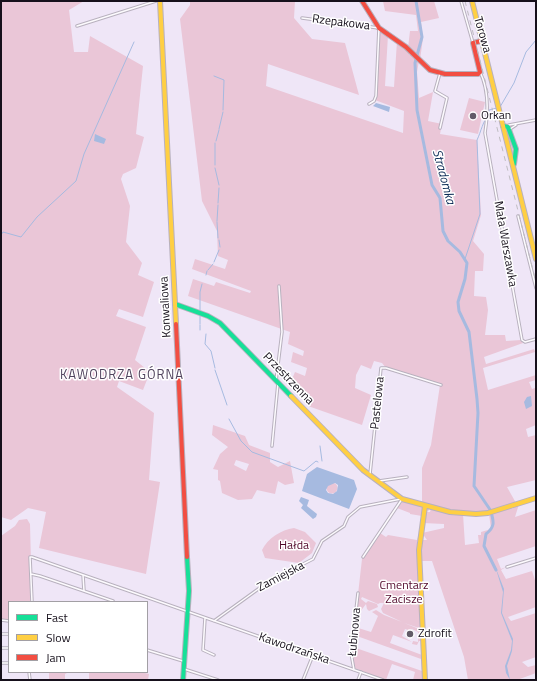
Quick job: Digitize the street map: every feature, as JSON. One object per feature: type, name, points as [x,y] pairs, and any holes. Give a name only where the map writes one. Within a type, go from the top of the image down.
[{"type":"street","points":[[140,1],[141,5]]},
{"type":"street","points":[[77,26],[156,1]]},
{"type":"street","name":"Konwaliowa","points":[[160,1],[189,612],[183,680]]},
{"type":"street","points":[[362,1],[379,28],[400,42],[430,70],[440,73],[479,73]]},
{"type":"street","name":"Torowa","points":[[461,1],[473,43],[479,73]]},
{"type":"street","points":[[472,1],[500,111],[516,150],[514,154],[515,174]]},
{"type":"street","points":[[474,9],[481,41],[490,71]]},
{"type":"street","name":"Rzepakowa","points":[[302,18],[379,28]]},
{"type":"street","points":[[369,104],[374,101],[376,96],[379,28]]},
{"type":"street","points":[[473,43],[481,41]]},
{"type":"street","points":[[440,73],[435,92],[447,98],[440,128]]},
{"type":"street","name":"Mała Warszawka","points":[[479,73],[487,101],[485,133],[522,340],[524,342],[536,339]]},
{"type":"street","points":[[507,126],[536,120]]},
{"type":"street","points":[[507,126],[518,124]]},
{"type":"street","points":[[507,126],[509,152],[536,259]]},
{"type":"street","points":[[509,152],[514,154]]},
{"type":"street","points":[[518,216],[536,288]]},
{"type":"street","points":[[272,446],[282,326],[279,286]]},
{"type":"street","name":"Przestrzenna","points":[[175,304],[216,320],[370,476],[402,499],[425,506],[460,513],[488,513],[536,498]]},
{"type":"street","name":"Pastelowa","points":[[370,476],[381,368],[386,368],[440,385]]},
{"type":"street","points":[[378,482],[382,480],[407,477]]},
{"type":"street","points":[[363,557],[402,499]]},
{"type":"street","name":"Zamiejska","points":[[214,620],[268,582],[313,559],[322,541],[344,526],[348,517],[360,507],[402,499]]},
{"type":"street","points":[[425,506],[420,533],[419,550],[425,680]]},
{"type":"street","name":"Kawodrzańska","points":[[31,574],[30,557],[383,680]]},
{"type":"street","points":[[507,567],[536,558]]},
{"type":"street","points":[[32,601],[31,574],[113,601]]},
{"type":"street","points":[[83,575],[84,591]]},
{"type":"street","name":"Łubinowa","points":[[354,670],[351,652],[358,593]]},
{"type":"street","points":[[202,654],[205,618]]},
{"type":"street","points":[[148,650],[184,661]]},
{"type":"street","points":[[202,650],[214,655]]},
{"type":"street","points":[[304,680],[313,655]]},
{"type":"street","points":[[184,669],[218,680]]},
{"type":"street","points":[[358,680],[361,672]]},
{"type":"green space","points":[[1,1],[84,1],[69,10],[74,52],[88,52],[90,36],[143,66],[136,134],[144,137],[136,168],[123,174],[121,179],[130,206],[126,242],[142,263],[138,275],[154,282],[143,317],[119,309],[116,316],[146,327],[135,360],[150,372],[143,390],[119,381],[117,387],[154,413],[149,480],[160,482],[146,574],[39,548],[46,512],[28,508],[11,520],[1,517]]},
{"type":"green space","points":[[190,1],[295,1],[294,18],[312,39],[345,43],[359,95],[268,64],[266,86],[403,133],[404,111],[375,100],[380,30],[388,35],[385,86],[394,87],[397,41],[411,52],[409,55],[412,53],[419,61],[417,72],[419,98],[433,92],[428,121],[442,124],[440,134],[477,140],[481,215],[473,241],[484,254],[483,271],[475,271],[474,296],[486,297],[488,310],[485,335],[505,335],[506,341],[521,340],[523,343],[484,357],[486,364],[534,349],[535,352],[483,368],[488,390],[536,375],[536,380],[529,382],[532,389],[535,388],[536,392],[536,425],[526,429],[528,437],[536,435],[536,480],[507,487],[516,503],[489,512],[472,514],[445,511],[422,503],[422,468],[431,445],[440,385],[386,368],[382,363],[374,361],[371,369],[361,365],[356,375],[355,388],[371,395],[362,425],[308,406],[310,394],[300,391],[300,388],[290,384],[295,372],[305,376],[307,368],[291,362],[293,352],[303,356],[304,351],[288,344],[290,332],[188,296],[193,279],[214,286],[216,282],[250,293],[251,291],[192,269],[195,259],[225,269],[228,260],[218,256],[217,231],[202,201],[180,19],[190,5]]},
{"type":"green space","points":[[383,1],[434,1],[439,18],[421,22],[423,38],[420,60],[408,48],[410,31],[418,31],[416,15],[385,11]]},
{"type":"green space","name":"Orkan","points":[[469,98],[485,102],[478,134],[460,130]]},
{"type":"green space","points":[[505,126],[508,127],[515,149],[513,153],[511,153]]},
{"type":"green space","points":[[213,425],[245,436],[249,445],[270,453],[270,462],[278,467],[290,461],[294,483],[285,485],[278,481],[275,494],[257,490],[252,499],[238,500],[222,493],[220,481],[218,480],[218,470],[213,469],[220,454],[228,447],[212,435]],"holes":[[[236,460],[249,464],[246,471],[234,465]]]},
{"type":"green space","points":[[330,483],[334,483],[336,484],[336,492],[330,493],[327,490],[327,486]]},
{"type":"green space","points":[[403,501],[422,506],[422,516],[410,514],[397,508]]},
{"type":"green space","points":[[519,504],[515,517],[536,510],[536,546],[497,559],[501,569],[506,567],[501,570],[506,579],[532,571],[536,583],[536,607],[508,617],[511,621],[536,613],[536,657],[522,662],[528,667],[536,665],[536,673],[517,680],[468,680],[464,657],[432,561],[420,561],[420,540],[427,540],[422,533],[444,528],[444,524],[423,523],[425,509],[429,508],[429,511],[428,510],[427,512],[430,512],[431,508],[463,514],[465,545],[479,543],[478,535],[481,535],[481,532],[491,529],[489,514],[511,507],[512,509],[514,506]]},
{"type":"green space","points":[[27,519],[30,524],[32,601],[8,601],[8,621],[1,620],[1,536],[15,526],[19,520]]},
{"type":"green space","name":"Hałda","points":[[294,528],[305,532],[316,543],[312,553],[299,563],[265,558],[262,550],[271,538],[284,531]]},
{"type":"green space","name":"Cmentarz Zacisze","points":[[380,533],[386,537],[388,535],[417,540],[419,534],[417,542],[422,629],[404,623],[422,630],[422,641],[419,641],[417,645],[412,644],[413,641],[418,642],[418,632],[412,629],[411,631],[405,629],[402,636],[412,642],[393,635],[390,643],[422,655],[423,680],[413,680],[415,672],[392,664],[386,680],[354,668],[352,656],[354,637],[353,647],[422,671],[421,659],[354,635],[355,623],[355,627],[371,632],[378,616],[372,612],[376,610],[402,622],[383,613],[381,609],[384,603],[378,604],[362,597],[361,599],[366,603],[368,601],[377,604],[378,607],[369,611],[366,604],[360,612],[356,612],[362,559]]},
{"type":"green space","points":[[49,673],[67,673],[65,674],[65,680],[49,680]]},
{"type":"green space","points":[[89,673],[149,674],[148,680],[89,680]]},
{"type":"water","points":[[376,103],[390,107],[389,112],[373,106]]},
{"type":"water","points":[[95,134],[106,139],[104,144],[94,141]]},
{"type":"water","points":[[531,396],[532,406],[526,409],[524,402],[527,397]]},
{"type":"water","points":[[317,467],[354,480],[357,489],[349,509],[302,491],[307,474]],"holes":[[[335,483],[338,485],[337,491],[333,494],[328,493],[326,490],[328,486]]]},
{"type":"water","points":[[301,497],[309,500],[307,506],[317,514],[313,519],[301,508],[303,505],[299,501]]},
{"type":"water","points":[[495,566],[504,589],[502,613],[513,639],[512,651],[507,666],[510,680],[506,673],[505,666],[511,650],[512,641],[501,613],[503,592]]},
{"type":"waterway","name":"Stradomka","points":[[416,1],[422,37],[415,63],[417,110],[432,185],[440,198],[443,231],[448,241],[460,252],[467,263],[465,279],[458,302],[459,311],[469,332],[477,399],[478,413],[474,486],[491,511]]},
{"type":"waterway","points":[[500,107],[514,83],[526,52],[536,40]]},
{"type":"waterway","points":[[1,235],[3,232],[21,237],[37,217],[76,181],[84,154],[134,42]]},
{"type":"waterway","points":[[214,76],[224,80],[223,110]]},
{"type":"waterway","points":[[465,259],[480,214],[477,140],[489,115],[489,110],[497,108]]},
{"type":"waterway","points":[[219,129],[223,112]]},
{"type":"waterway","points":[[216,141],[219,130]]},
{"type":"waterway","points":[[215,143],[215,165]]},
{"type":"waterway","points":[[215,168],[219,185]]},
{"type":"waterway","points":[[218,203],[219,188]]},
{"type":"waterway","points":[[217,221],[218,205]]},
{"type":"waterway","points":[[217,222],[218,238]]},
{"type":"waterway","points":[[219,240],[220,247]]},
{"type":"waterway","points":[[214,262],[219,250]]},
{"type":"waterway","points":[[208,270],[213,264]]},
{"type":"waterway","points":[[206,275],[207,271]]},
{"type":"waterway","points":[[200,310],[200,292],[202,284]]},
{"type":"waterway","points":[[200,315],[200,324]]},
{"type":"waterway","points":[[200,325],[200,330]]},
{"type":"waterway","points":[[206,334],[205,344],[211,351],[215,368]]},
{"type":"waterway","points":[[215,370],[227,405]]},
{"type":"waterway","points":[[229,419],[241,441],[252,452],[304,471],[316,461],[318,462]]},
{"type":"waterway","points":[[320,446],[322,461]]},
{"type":"waterway","name":"Stradomka","points":[[491,512],[493,524],[491,529],[486,534],[484,546],[496,570]]},
{"type":"railway","points":[[465,1],[536,282]]},
{"type":"traffic: fast","points":[[503,126],[508,127],[516,149],[514,164]]},
{"type":"traffic: fast","points":[[175,304],[208,316],[220,323],[291,396]]},
{"type":"traffic: fast","points":[[183,680],[189,591],[187,557]]},
{"type":"traffic: slow","points":[[160,1],[176,324]]},
{"type":"traffic: slow","points":[[472,1],[536,259]]},
{"type":"traffic: slow","points":[[291,396],[363,470],[402,499],[450,512],[476,514],[488,513],[536,498]]},
{"type":"traffic: slow","points":[[425,506],[419,550],[425,680]]},
{"type":"traffic: jam","points":[[362,1],[379,28],[406,47],[430,70],[445,74],[478,74],[480,72],[473,43],[481,41]]},
{"type":"traffic: jam","points":[[176,324],[187,557]]},
{"type":"place","name":"Orkan","points":[[473,116]]},
{"type":"place","name":"Zdrofit","points":[[410,634]]},
{"type":"district","name":"KAWODRZA GÓRNA","points":[[122,376]]}]
